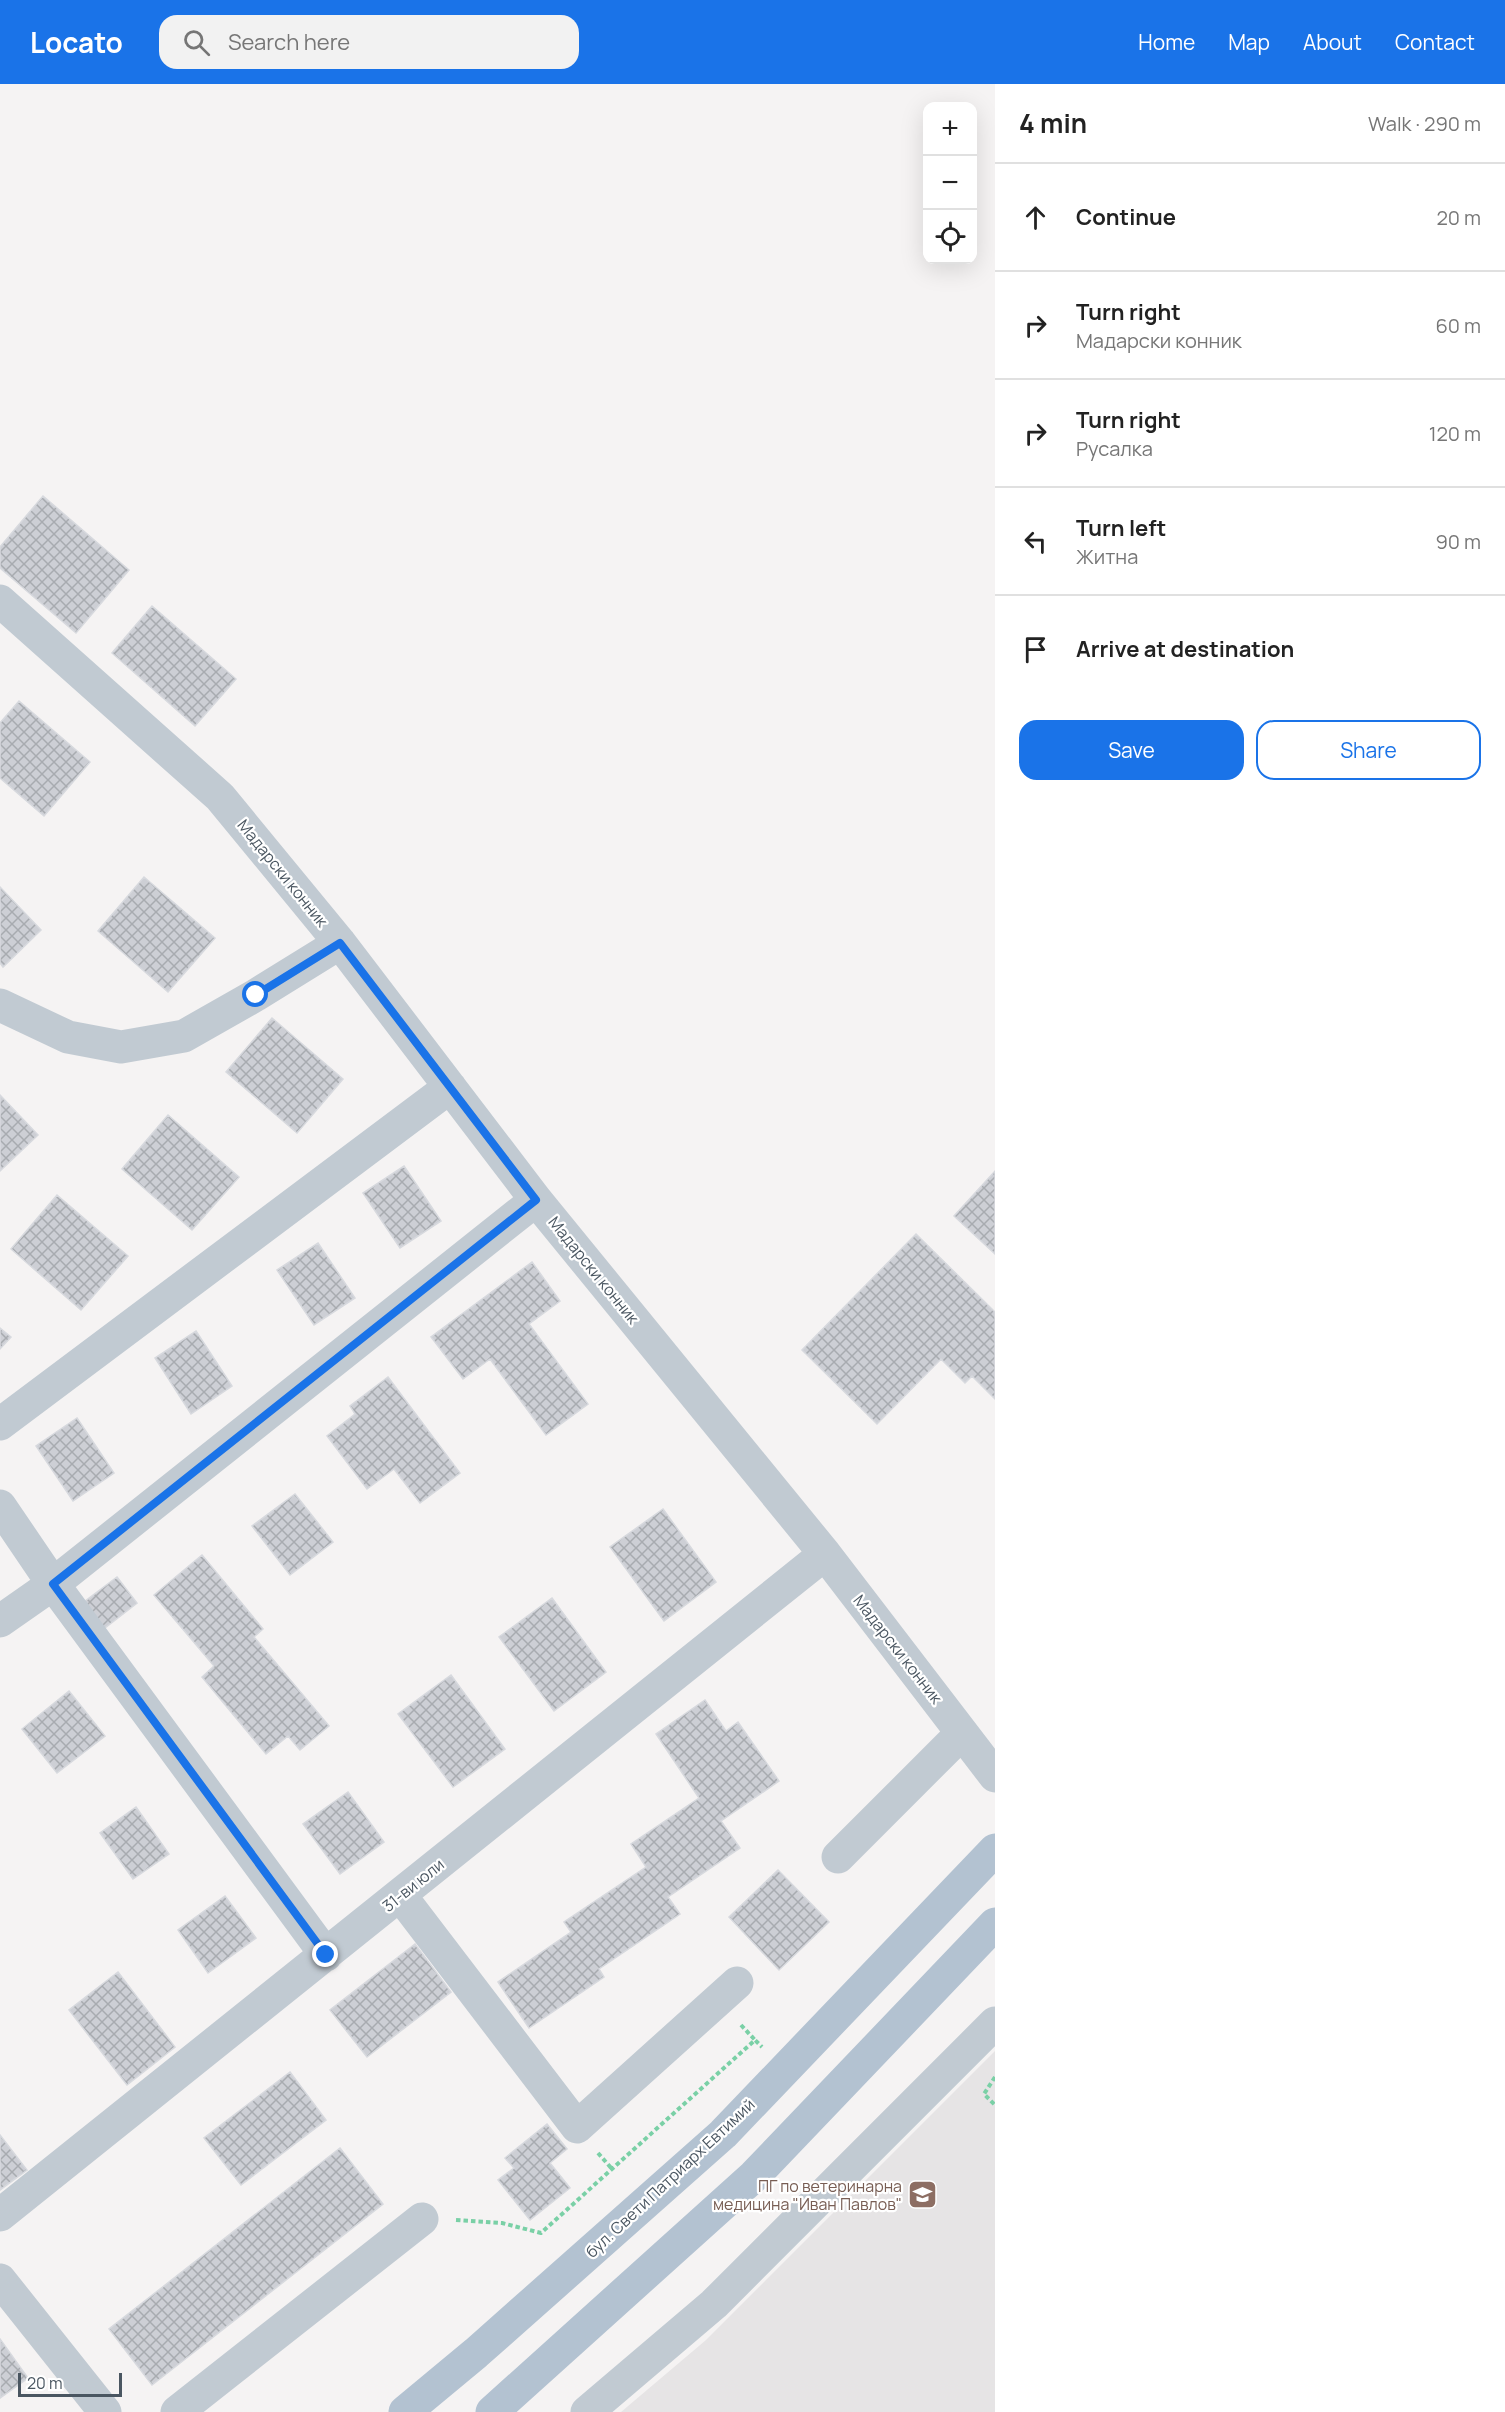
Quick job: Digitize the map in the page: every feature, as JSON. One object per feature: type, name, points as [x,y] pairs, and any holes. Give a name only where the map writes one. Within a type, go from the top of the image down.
[{"type":"main road","name":"бул. Свети Патриарх Евтимий","points":[[405,2412],[476,2353],[723,2134],[995,1850]]},
{"type":"main road","points":[[492,2412],[754,2176],[995,1924]]},
{"type":"street","name":"Мадарски конник","points":[[0,601],[220,797],[340,943],[536,1200],[825,1554],[995,1776]]},
{"type":"street","points":[[0,1005],[68,1037],[121,1047],[163,1040],[184,1036],[340,943]]},
{"type":"street","points":[[0,1424],[450,1087]]},
{"type":"street","points":[[0,1621],[53,1584],[536,1200]]},
{"type":"street","points":[[0,1506],[53,1584],[326,1955]]},
{"type":"street","name":"31-ви юли","points":[[0,2215],[825,1554]]},
{"type":"street","points":[[838,1857],[962,1733]]},
{"type":"street","points":[[400,1895],[577,2127],[737,1983]]},
{"type":"street","points":[[587,2412],[714,2304],[995,2023]]},
{"type":"street","points":[[177,2412],[422,2219]]},
{"type":"street","points":[[0,2280],[105,2412]]},
{"type":"path","points":[[995,2077],[984,2094],[995,2105]]},
{"type":"shaded area","name":"ПГ по ветеринарна медицина \"Иван Павлов\"","points":[[995,2051],[995,2412],[621,2412],[706,2340]]},
{"type":"building","points":[[43,496],[129,570],[76,633],[0,568],[0,547]]},
{"type":"building","points":[[152,606],[236,679],[195,726],[112,653]]},
{"type":"building","points":[[19,701],[90,762],[44,816],[0,778],[0,723]]},
{"type":"building","points":[[144,877],[215,938],[168,992],[98,931]]},
{"type":"building","points":[[0,887],[41,930],[3,967],[0,963]]},
{"type":"building","points":[[272,1018],[343,1079],[297,1133],[226,1072]]},
{"type":"building","points":[[0,1095],[38,1135],[0,1171]]},
{"type":"building","points":[[168,1115],[239,1177],[192,1230],[122,1169]]},
{"type":"building","points":[[404,1166],[441,1221],[400,1248],[363,1193]]},
{"type":"building","points":[[995,1171],[995,1254],[954,1216]]},
{"type":"building","points":[[57,1195],[128,1256],[81,1310],[11,1249]]},
{"type":"building","points":[[916,1234],[995,1312],[995,1399],[972,1376],[965,1383],[941,1359],[877,1424],[802,1350]]},
{"type":"building","points":[[318,1243],[355,1298],[314,1325],[277,1270]]},
{"type":"building","points":[[532,1262],[560,1301],[529,1324],[588,1404],[546,1435],[490,1359],[463,1379],[431,1337]]},
{"type":"building","points":[[0,1328],[11,1337],[0,1349]]},
{"type":"building","points":[[196,1331],[232,1386],[191,1414],[155,1358]]},
{"type":"building","points":[[388,1377],[460,1473],[420,1503],[394,1469],[367,1489],[327,1436],[355,1414],[350,1406]]},
{"type":"building","points":[[77,1418],[114,1473],[73,1501],[36,1446]]},
{"type":"building","points":[[295,1494],[333,1542],[290,1575],[252,1526]]},
{"type":"building","points":[[663,1509],[716,1582],[664,1621],[610,1547]]},
{"type":"building","points":[[202,1555],[263,1629],[254,1637],[329,1726],[300,1750],[288,1736],[266,1754],[202,1677],[214,1666],[154,1595]]},
{"type":"building","points":[[117,1577],[137,1603],[96,1635],[76,1608]]},
{"type":"building","points":[[552,1598],[606,1672],[554,1711],[499,1637]]},
{"type":"building","points":[[451,1675],[505,1749],[453,1787],[398,1714]]},
{"type":"building","points":[[69,1691],[105,1736],[57,1773],[22,1729]]},
{"type":"building","points":[[705,1700],[726,1731],[738,1722],[779,1781],[721,1821],[740,1848],[668,1897],[680,1914],[599,1969],[604,1977],[529,2028],[498,1982],[571,1932],[564,1922],[646,1867],[631,1844],[699,1798],[656,1734]]},
{"type":"building","points":[[348,1792],[384,1842],[340,1874],[303,1824]]},
{"type":"building","points":[[136,1807],[169,1854],[133,1879],[100,1833]]},
{"type":"building","points":[[778,1870],[829,1922],[779,1970],[729,1917]]},
{"type":"building","points":[[225,1896],[256,1938],[208,1973],[178,1930]]},
{"type":"building","points":[[415,1944],[451,1992],[367,2057],[330,2010]]},
{"type":"building","points":[[118,1972],[175,2047],[127,2085],[69,2010]]},
{"type":"building","points":[[290,2072],[326,2120],[241,2185],[204,2138]]},
{"type":"building","points":[[547,2124],[567,2149],[550,2163],[570,2188],[530,2220],[498,2180],[514,2168],[505,2158]]},
{"type":"building","points":[[0,2135],[27,2170],[0,2190]]},
{"type":"building","points":[[340,2148],[383,2204],[152,2385],[109,2329]]},
{"type":"building","points":[[0,2339],[28,2378],[0,2398]]},
{"type":"place","name":"ПГ по ветеринарна медицина \"Иван Павлов\"","points":[[923,2195]]},
{"type":"route","points":[[256,995],[340,943],[536,1200],[53,1584],[326,1955]]}]
